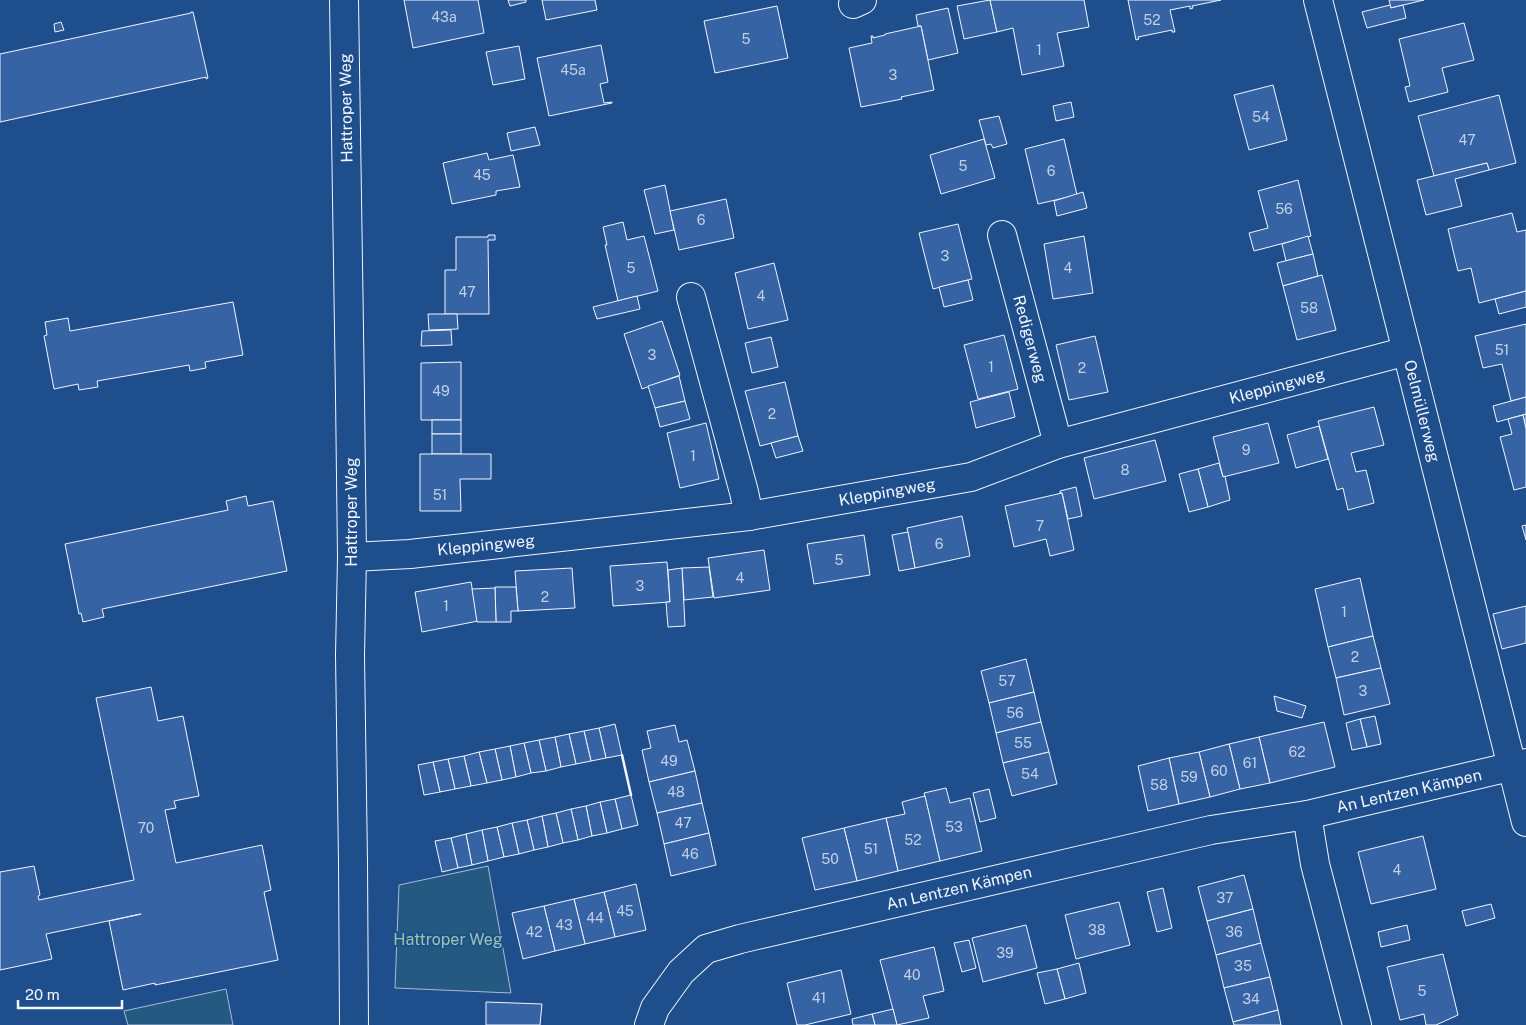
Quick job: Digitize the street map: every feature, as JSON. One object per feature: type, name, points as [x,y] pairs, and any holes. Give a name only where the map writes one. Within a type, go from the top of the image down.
[{"type":"street","name":"Hattroper Weg","points":[[344,0],[352,557],[350,655],[354,862],[354,1025]]},
{"type":"street","name":"Oelmüllerweg","points":[[1318,0],[1407,351],[1519,765],[1526,822]]},
{"type":"street","name":"Redigerweg","points":[[1002,235],[1058,444]]},
{"type":"street","points":[[691,297],[749,516]]},
{"type":"street","name":"Kleppingweg","points":[[352,557],[410,554],[749,516],[971,477],[1058,444],[1407,351]]},
{"type":"street","name":"An Lentzen Kämpen","points":[[649,1025],[655,1008],[681,972],[706,949],[740,939],[1211,830],[1307,815],[1519,765]]},
{"type":"street","points":[[1307,815],[1315,864],[1357,1025]]},
{"type":"green space","name":"Hattroper Weg","points":[[488,866],[511,993],[395,988],[399,885]]},
{"type":"green space","points":[[226,989],[233,1025],[128,1025],[124,1011]]},
{"type":"building","points":[[404,0],[478,0],[484,33],[413,48]]},
{"type":"building","points":[[508,0],[526,0],[526,2],[510,6]]},
{"type":"building","points":[[542,0],[595,0],[597,10],[546,20]]},
{"type":"building","points":[[990,0],[997,32],[964,39],[957,6]]},
{"type":"building","points":[[990,0],[1084,0],[1089,27],[1057,33],[1064,66],[1022,75],[1013,28],[997,32]]},
{"type":"building","points":[[1128,0],[1221,0],[1192,6],[1193,8],[1190,9],[1190,6],[1170,10],[1175,32],[1172,32],[1172,30],[1138,37],[1139,39],[1136,40]]},
{"type":"building","points":[[1389,0],[1424,0],[1391,8]]},
{"type":"building","points":[[1390,5],[1391,8],[1403,5],[1406,18],[1367,28],[1362,12]]},
{"type":"building","points":[[777,6],[788,58],[715,73],[704,21]]},
{"type":"building","points":[[948,8],[958,53],[928,60],[921,26],[918,26],[916,15]]},
{"type":"building","points":[[193,12],[208,78],[0,122],[0,54]]},
{"type":"building","points":[[61,22],[64,30],[55,32],[54,24]]},
{"type":"building","points":[[1464,23],[1474,60],[1442,68],[1448,92],[1409,102],[1405,87],[1410,86],[1399,39]]},
{"type":"building","points":[[921,26],[934,90],[901,97],[902,99],[861,107],[849,48],[872,43],[871,36],[873,38]]},
{"type":"building","points":[[601,45],[608,82],[600,84],[604,103],[612,103],[549,116],[537,58]]},
{"type":"building","points":[[519,46],[525,79],[493,85],[486,52]]},
{"type":"building","points":[[1273,85],[1287,140],[1249,150],[1234,95]]},
{"type":"building","points":[[1499,95],[1516,163],[1489,170],[1487,163],[1434,176],[1418,116]]},
{"type":"building","points":[[1071,102],[1074,117],[1056,121],[1053,106]]},
{"type":"building","points":[[999,116],[1007,144],[993,148],[991,144],[986,145],[979,120]]},
{"type":"building","points":[[535,127],[540,145],[511,151],[507,133]]},
{"type":"building","points":[[984,139],[995,178],[941,194],[930,155]]},
{"type":"building","points":[[1064,139],[1077,195],[1038,204],[1025,149]]},
{"type":"building","points":[[487,153],[489,160],[513,155],[520,187],[496,191],[496,195],[452,204],[443,163]]},
{"type":"building","points":[[1487,163],[1489,170],[1455,179],[1462,206],[1426,215],[1417,180]]},
{"type":"building","points":[[1298,180],[1311,236],[1254,251],[1249,233],[1268,228],[1258,191]]},
{"type":"building","points":[[665,185],[674,230],[655,234],[644,190]]},
{"type":"building","points":[[1083,192],[1087,208],[1057,216],[1054,201]]},
{"type":"building","points":[[726,199],[734,238],[679,250],[670,211]]},
{"type":"building","points":[[1512,213],[1517,232],[1526,230],[1526,291],[1479,303],[1471,268],[1458,271],[1448,229]]},
{"type":"building","points":[[623,222],[627,240],[644,236],[658,291],[618,301],[605,245],[607,245],[603,227]]},
{"type":"building","points":[[958,224],[972,279],[933,289],[919,233]]},
{"type":"building","points":[[488,235],[495,235],[495,240],[488,240],[489,314],[445,314],[445,270],[456,270],[456,237],[488,237]]},
{"type":"building","points":[[1084,236],[1093,293],[1053,299],[1044,244]]},
{"type":"building","points":[[1308,236],[1313,254],[1286,261],[1282,244]]},
{"type":"building","points":[[1313,254],[1318,276],[1283,286],[1277,263]]},
{"type":"building","points":[[774,263],[788,320],[748,329],[735,273]]},
{"type":"building","points":[[1322,275],[1336,330],[1297,340],[1283,286]]},
{"type":"building","points":[[968,280],[973,300],[944,307],[939,287]]},
{"type":"building","points":[[1526,291],[1526,307],[1499,314],[1495,299]]},
{"type":"building","points":[[637,296],[640,309],[597,319],[593,307]]},
{"type":"building","points":[[233,302],[243,355],[205,362],[206,368],[190,371],[189,365],[97,381],[98,387],[79,390],[78,384],[54,389],[44,336],[47,335],[45,322],[68,318],[70,331]]},
{"type":"building","points":[[428,314],[457,314],[458,329],[429,330]]},
{"type":"building","points":[[662,321],[680,375],[642,389],[624,334]]},
{"type":"building","points":[[1526,324],[1526,397],[1511,401],[1502,364],[1483,368],[1475,336]]},
{"type":"building","points":[[451,330],[452,345],[421,346],[422,331]]},
{"type":"building","points":[[1004,335],[1018,389],[978,399],[964,345]]},
{"type":"building","points":[[1095,336],[1108,392],[1069,400],[1056,345]]},
{"type":"building","points":[[771,337],[778,367],[752,373],[745,343]]},
{"type":"building","points":[[461,362],[461,420],[421,420],[421,363]]},
{"type":"building","points":[[679,376],[685,401],[655,408],[648,386]]},
{"type":"building","points":[[785,382],[798,436],[760,446],[745,391]]},
{"type":"building","points":[[1009,392],[1015,417],[976,428],[970,402]]},
{"type":"building","points":[[1526,397],[1526,414],[1497,422],[1493,406]]},
{"type":"building","points":[[685,401],[690,419],[660,427],[655,408]]},
{"type":"building","points":[[1374,407],[1384,445],[1351,453],[1356,472],[1366,470],[1374,503],[1348,510],[1343,488],[1337,490],[1318,421]]},
{"type":"building","points":[[1526,414],[1526,429],[1523,415]]},
{"type":"building","points":[[1523,415],[1526,429],[1526,487],[1514,490],[1500,437],[1512,434],[1508,419]]},
{"type":"building","points":[[432,420],[461,420],[461,434],[432,434]]},
{"type":"building","points":[[706,423],[719,479],[680,488],[667,433]]},
{"type":"building","points":[[1268,423],[1279,463],[1223,477],[1213,437]]},
{"type":"building","points":[[1319,426],[1328,459],[1296,468],[1287,435]]},
{"type":"building","points":[[432,434],[461,434],[461,454],[432,454]]},
{"type":"building","points":[[798,436],[803,451],[776,458],[771,443]]},
{"type":"building","points":[[1155,440],[1166,481],[1094,499],[1084,458]]},
{"type":"building","points":[[420,454],[491,454],[491,479],[460,479],[461,511],[420,511]]},
{"type":"building","points":[[1219,463],[1223,477],[1225,476],[1230,500],[1208,507],[1198,469]]},
{"type":"building","points":[[1198,469],[1208,507],[1189,512],[1179,474]]},
{"type":"building","points":[[1076,487],[1082,516],[1068,519],[1060,491]]},
{"type":"building","points":[[1062,493],[1074,550],[1050,556],[1046,539],[1014,547],[1005,506]]},
{"type":"building","points":[[246,496],[248,506],[273,501],[287,571],[102,609],[104,617],[83,622],[81,613],[79,614],[65,544],[228,510],[226,501]]},
{"type":"building","points":[[962,516],[970,556],[915,568],[907,528]]},
{"type":"building","points":[[1526,525],[1526,540],[1522,526]]},
{"type":"building","points":[[908,532],[915,568],[899,571],[892,535]]},
{"type":"building","points":[[864,535],[870,575],[814,584],[807,544]]},
{"type":"building","points":[[764,550],[770,590],[714,598],[708,558]]},
{"type":"building","points":[[667,562],[670,602],[613,606],[610,566]]},
{"type":"building","points":[[709,567],[713,597],[684,600],[682,568]]},
{"type":"building","points":[[572,568],[575,608],[518,611],[515,571]]},
{"type":"building","points":[[682,568],[685,626],[668,627],[666,602],[670,602],[668,570]]},
{"type":"building","points":[[1360,578],[1373,636],[1328,647],[1315,589]]},
{"type":"building","points":[[471,582],[478,621],[422,632],[415,592]]},
{"type":"building","points":[[495,587],[516,587],[518,611],[511,611],[511,622],[496,622]]},
{"type":"building","points":[[495,588],[496,622],[477,622],[472,589]]},
{"type":"building","points":[[1526,606],[1526,643],[1502,649],[1493,614]]},
{"type":"building","points":[[1373,636],[1381,668],[1336,678],[1328,647]]},
{"type":"building","points":[[1026,659],[1034,692],[989,703],[981,671]]},
{"type":"building","points":[[1381,668],[1390,704],[1344,715],[1336,678]]},
{"type":"building","points":[[151,687],[158,721],[183,716],[199,796],[174,801],[176,808],[165,810],[176,863],[262,845],[271,890],[264,892],[278,960],[123,990],[109,921],[141,914],[46,934],[52,959],[0,970],[0,872],[34,866],[40,895],[38,896],[39,900],[134,880],[96,698]]},
{"type":"building","points":[[1034,692],[1041,722],[996,733],[989,703]]},
{"type":"building","points":[[1274,696],[1306,706],[1302,718],[1277,711]]},
{"type":"building","points":[[1375,716],[1381,744],[1367,747],[1360,719]]},
{"type":"building","points":[[1360,719],[1367,747],[1352,750],[1346,723]]},
{"type":"building","points":[[1041,722],[1049,752],[1003,763],[996,733]]},
{"type":"building","points":[[1324,722],[1335,767],[1270,783],[1259,737]]},
{"type":"building","points":[[615,724],[622,755],[606,758],[599,728]]},
{"type":"building","points":[[675,725],[679,742],[687,740],[695,771],[649,782],[642,750],[651,748],[647,731]]},
{"type":"building","points":[[599,728],[606,758],[591,761],[584,731]]},
{"type":"building","points":[[584,731],[591,761],[576,764],[569,734]]},
{"type":"building","points":[[569,734],[576,764],[561,767],[555,737]]},
{"type":"building","points":[[555,737],[561,767],[546,771],[539,740]]},
{"type":"building","points":[[1259,737],[1270,783],[1240,789],[1229,744]]},
{"type":"building","points":[[539,740],[546,771],[531,773],[524,743]]},
{"type":"building","points":[[524,743],[531,773],[516,777],[510,746]]},
{"type":"building","points":[[1229,744],[1240,789],[1210,797],[1199,752]]},
{"type":"building","points":[[510,746],[516,777],[502,780],[495,749]]},
{"type":"building","points":[[495,749],[502,780],[487,783],[479,752]]},
{"type":"building","points":[[479,752],[487,783],[471,786],[464,756]]},
{"type":"building","points":[[1049,752],[1057,784],[1012,796],[1003,763]]},
{"type":"building","points":[[1199,752],[1210,797],[1179,804],[1169,758]]},
{"type":"building","points":[[464,756],[471,786],[455,789],[448,759]]},
{"type":"building","points":[[1169,758],[1179,804],[1148,811],[1138,766]]},
{"type":"building","points":[[448,759],[455,789],[440,792],[433,762]]},
{"type":"building","points":[[433,762],[440,792],[424,795],[418,765]]},
{"type":"building","points":[[695,771],[702,803],[657,813],[649,782]]},
{"type":"building","points":[[946,788],[950,803],[970,798],[982,851],[940,861],[924,793]]},
{"type":"building","points":[[989,789],[996,818],[980,822],[973,793]]},
{"type":"building","points":[[631,795],[638,825],[622,829],[615,799]]},
{"type":"building","points":[[925,796],[940,861],[898,871],[886,818],[905,814],[902,802]]},
{"type":"building","points":[[615,799],[622,829],[607,833],[600,802]]},
{"type":"building","points":[[600,802],[607,833],[592,836],[586,806]]},
{"type":"building","points":[[702,803],[709,833],[664,844],[657,813]]},
{"type":"building","points":[[586,806],[592,836],[578,840],[571,809]]},
{"type":"building","points":[[571,809],[578,840],[563,843],[556,813]]},
{"type":"building","points":[[556,813],[563,843],[548,847],[542,816]]},
{"type":"building","points":[[542,816],[548,847],[534,850],[527,820]]},
{"type":"building","points":[[886,818],[898,871],[857,881],[844,828]]},
{"type":"building","points":[[527,820],[534,850],[519,854],[512,823]]},
{"type":"building","points":[[512,823],[519,854],[504,857],[497,827]]},
{"type":"building","points":[[497,827],[504,857],[488,861],[482,830]]},
{"type":"building","points":[[844,828],[857,881],[815,890],[802,838]]},
{"type":"building","points":[[482,830],[488,861],[472,865],[466,834]]},
{"type":"building","points":[[709,833],[716,865],[671,876],[664,844]]},
{"type":"building","points":[[466,834],[472,865],[458,868],[451,838]]},
{"type":"building","points":[[1423,836],[1436,889],[1371,904],[1358,852]]},
{"type":"building","points":[[451,838],[458,868],[442,872],[435,841]]},
{"type":"building","points":[[1244,875],[1253,909],[1207,921],[1198,887]]},
{"type":"building","points":[[636,884],[646,930],[615,937],[604,892]]},
{"type":"building","points":[[1163,888],[1172,928],[1157,932],[1147,892]]},
{"type":"building","points":[[604,892],[615,937],[585,944],[574,899]]},
{"type":"building","points":[[574,899],[585,944],[555,951],[544,906]]},
{"type":"building","points":[[1119,902],[1130,945],[1076,959],[1065,915]]},
{"type":"building","points":[[1491,904],[1495,918],[1466,926],[1462,911]]},
{"type":"building","points":[[544,906],[555,951],[523,959],[512,913]]},
{"type":"building","points":[[1253,909],[1261,943],[1216,955],[1207,921]]},
{"type":"building","points":[[1026,925],[1037,968],[983,982],[972,938]]},
{"type":"building","points":[[1407,925],[1410,940],[1381,947],[1378,932]]},
{"type":"building","points":[[969,940],[976,968],[962,972],[954,943]]},
{"type":"building","points":[[1261,943],[1270,977],[1224,988],[1216,955]]},
{"type":"building","points":[[934,947],[944,991],[923,996],[929,1018],[897,1025],[880,960]]},
{"type":"building","points":[[1443,954],[1458,1015],[1436,1025],[1426,1025],[1424,1014],[1400,1020],[1387,967]]},
{"type":"building","points":[[1079,963],[1086,993],[1065,999],[1057,969]]},
{"type":"building","points":[[1057,969],[1065,999],[1045,1004],[1037,973]]},
{"type":"building","points":[[841,970],[851,1014],[805,1025],[797,1025],[787,983]]},
{"type":"building","points":[[1270,977],[1278,1010],[1233,1022],[1224,988]]},
{"type":"building","points":[[486,1002],[542,1004],[540,1025],[486,1025]]},
{"type":"building","points":[[893,1009],[897,1025],[875,1025],[872,1014]]},
{"type":"building","points":[[1278,1010],[1281,1025],[1234,1025],[1233,1022]]},
{"type":"building","points":[[872,1014],[875,1025],[853,1025],[852,1019]]},
{"type":"wall","points":[[622,755],[631,795]]}]
